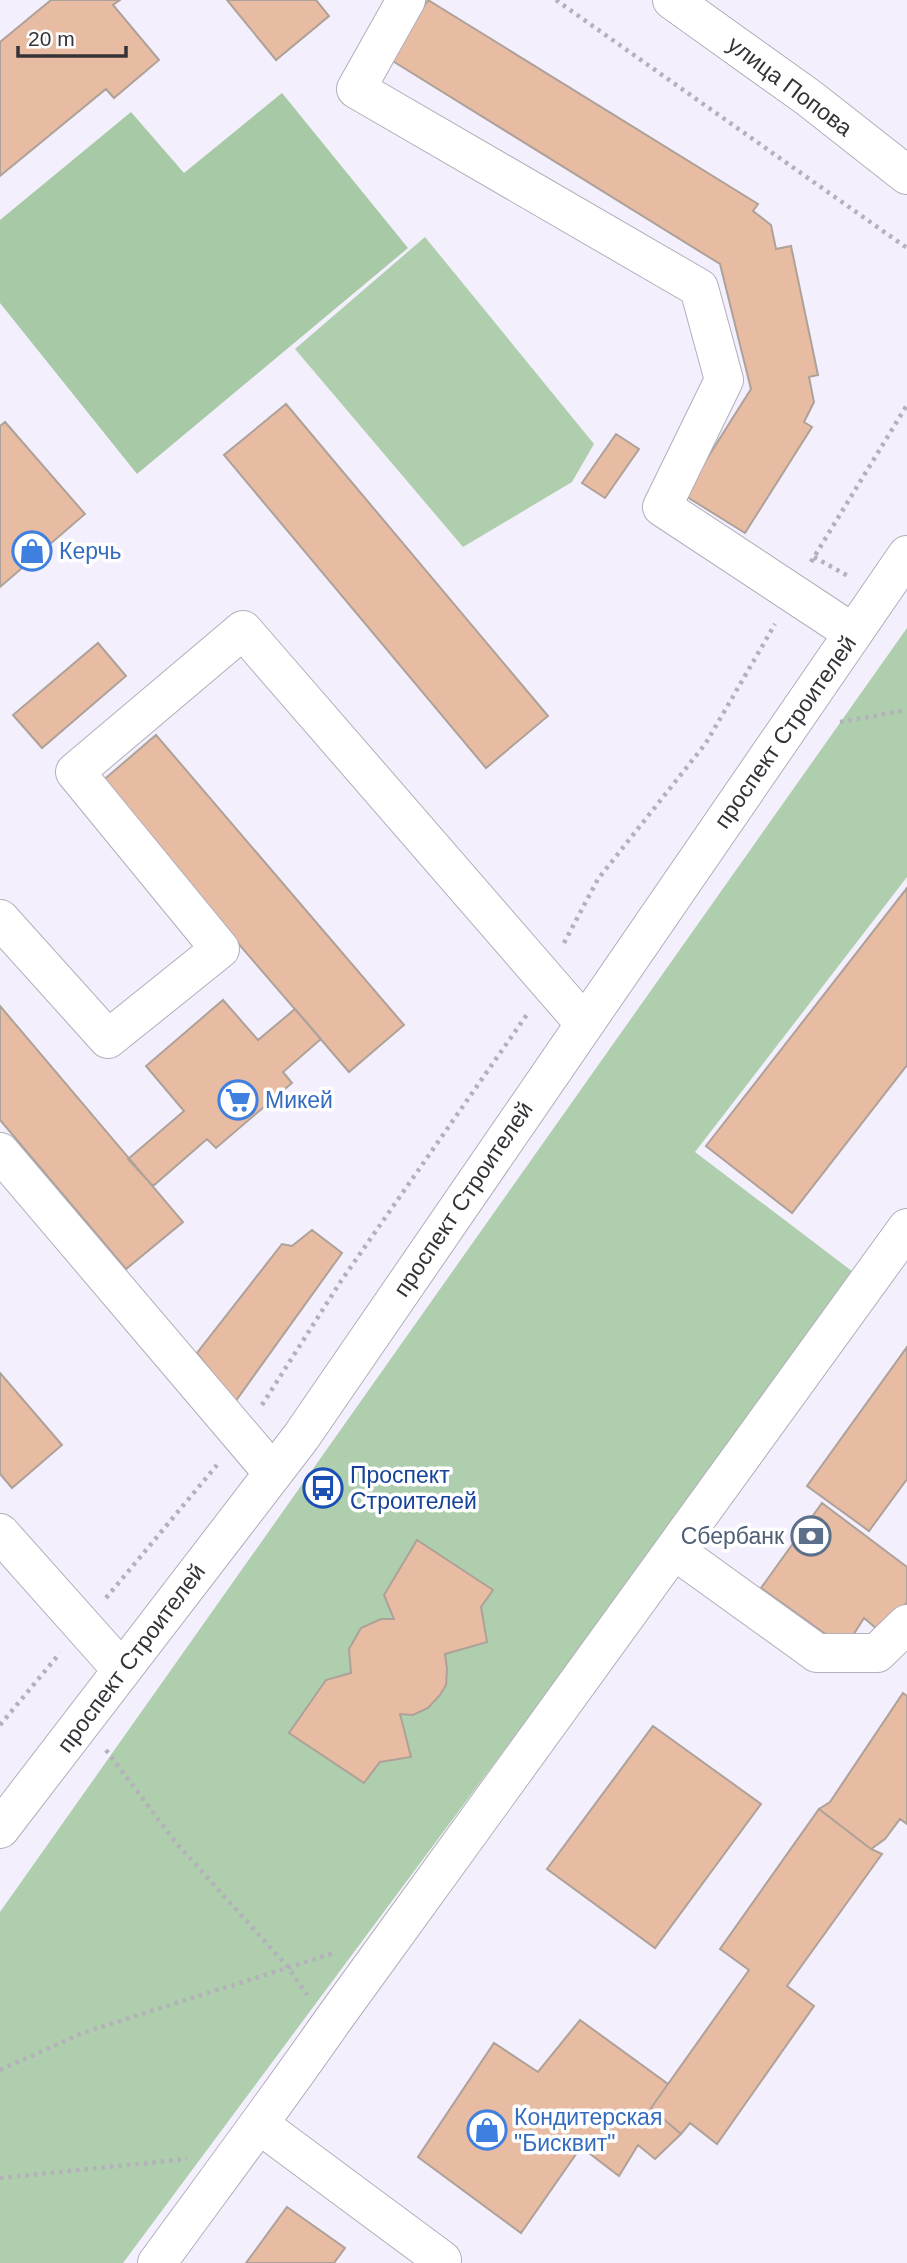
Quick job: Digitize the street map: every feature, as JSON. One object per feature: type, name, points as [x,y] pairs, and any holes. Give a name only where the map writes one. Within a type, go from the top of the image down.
[{"type":"street","points":[[406,0],[356,89],[699,288],[724,380],[662,507],[853,633]]},
{"type":"street","name":"улица Попова","points":[[673,0],[809,98],[907,175]]},
{"type":"street","name":"проспект Строителей","points":[[0,1829],[300,1437],[907,555]]},
{"type":"street","points":[[0,919],[108,1039],[220,949],[75,772],[243,630],[584,1023]]},
{"type":"street","points":[[0,1152],[273,1473]]},
{"type":"street","points":[[157,2263],[232,2159],[260,2125],[333,2020],[907,1228]]},
{"type":"street","points":[[0,1533],[122,1670]]},
{"type":"street","points":[[674,1550],[817,1653],[877,1653],[905,1629]]},
{"type":"street","points":[[260,2125],[443,2262]]},
{"type":"path","points":[[556,0],[907,248]]},
{"type":"path","points":[[0,1725],[242,1436],[341,1281],[527,1015],[598,879],[706,743],[907,405]]},
{"type":"path","points":[[834,723],[907,709]]},
{"type":"path","points":[[103,1746],[177,1844],[288,1967],[315,2006],[333,2020]]},
{"type":"path","points":[[0,2070],[85,2032],[335,1952]]},
{"type":"path","points":[[0,2178],[204,2157],[232,2159]]},
{"type":"green space","points":[[282,93],[408,248],[137,474],[0,303],[0,220],[131,112],[184,173]]},
{"type":"green space","points":[[425,237],[594,444],[572,482],[463,547],[295,349]]},
{"type":"green space","points":[[907,628],[907,877],[695,1152],[857,1275],[123,2263],[0,2263],[0,1912]]},
{"type":"building","points":[[51,0],[120,0],[113,5],[159,60],[114,98],[106,89],[0,176],[0,42]]},
{"type":"building","points":[[227,0],[316,0],[329,16],[276,60]]},
{"type":"building","points":[[428,0],[758,204],[753,211],[771,225],[776,249],[791,246],[818,375],[809,377],[814,402],[804,422],[812,427],[745,533],[684,495],[751,389],[720,264],[391,60]]},
{"type":"building","points":[[286,404],[548,716],[486,768],[224,455]]},
{"type":"building","points":[[5,422],[85,514],[0,587],[0,426]]},
{"type":"building","points":[[616,434],[639,449],[605,498],[582,483]]},
{"type":"building","points":[[98,643],[126,676],[42,748],[13,715]]},
{"type":"building","points":[[156,735],[404,1025],[349,1072],[100,783]]},
{"type":"building","points":[[907,888],[907,1065],[792,1213],[706,1146]]},
{"type":"building","points":[[223,1000],[258,1040],[295,1009],[321,1039],[283,1072],[292,1083],[216,1148],[207,1139],[153,1186],[128,1159],[184,1111],[146,1066]]},
{"type":"building","points":[[0,1006],[183,1222],[126,1269],[0,1120]]},
{"type":"building","points":[[312,1230],[342,1253],[235,1402],[197,1353],[282,1244],[292,1246]]},
{"type":"building","points":[[907,1347],[907,1479],[869,1531],[807,1486]]},
{"type":"building","points":[[0,1373],[62,1445],[12,1488],[0,1474]]},
{"type":"building","points":[[822,1503],[907,1567],[907,1602],[884,1635],[864,1618],[845,1648],[761,1588]]},
{"type":"building","points":[[417,1540],[493,1590],[481,1607],[487,1642],[445,1654],[446,1685],[440,1695],[428,1708],[413,1715],[400,1714],[411,1757],[380,1762],[364,1783],[289,1733],[326,1680],[351,1673],[349,1649],[361,1628],[381,1619],[394,1619],[384,1595]]},
{"type":"building","points":[[903,1693],[907,1696],[907,1824],[900,1819],[885,1839],[871,1849],[819,1809],[830,1802]]},
{"type":"building","points":[[653,1726],[761,1804],[655,1948],[547,1869]]},
{"type":"building","points":[[819,1809],[871,1849],[882,1854],[787,1986],[814,2006],[717,2144],[690,2123],[681,2134],[651,2108],[749,1970],[720,1949]]},
{"type":"building","points":[[580,2020],[668,2084],[651,2108],[681,2134],[655,2159],[638,2145],[619,2176],[581,2147],[521,2233],[418,2157],[494,2043],[538,2072]]},
{"type":"building","points":[[287,2207],[345,2248],[334,2263],[246,2263]]},
{"type":"place","name":"Керчь","points":[[32,551]]},
{"type":"place","name":"Микей","points":[[238,1100]]},
{"type":"place","name":"Проспект Строителей","points":[[323,1488]]},
{"type":"place","name":"Сбербанк","points":[[811,1536]]},
{"type":"place","name":"Кондитерская \"Бисквит\"","points":[[487,2130]]}]
